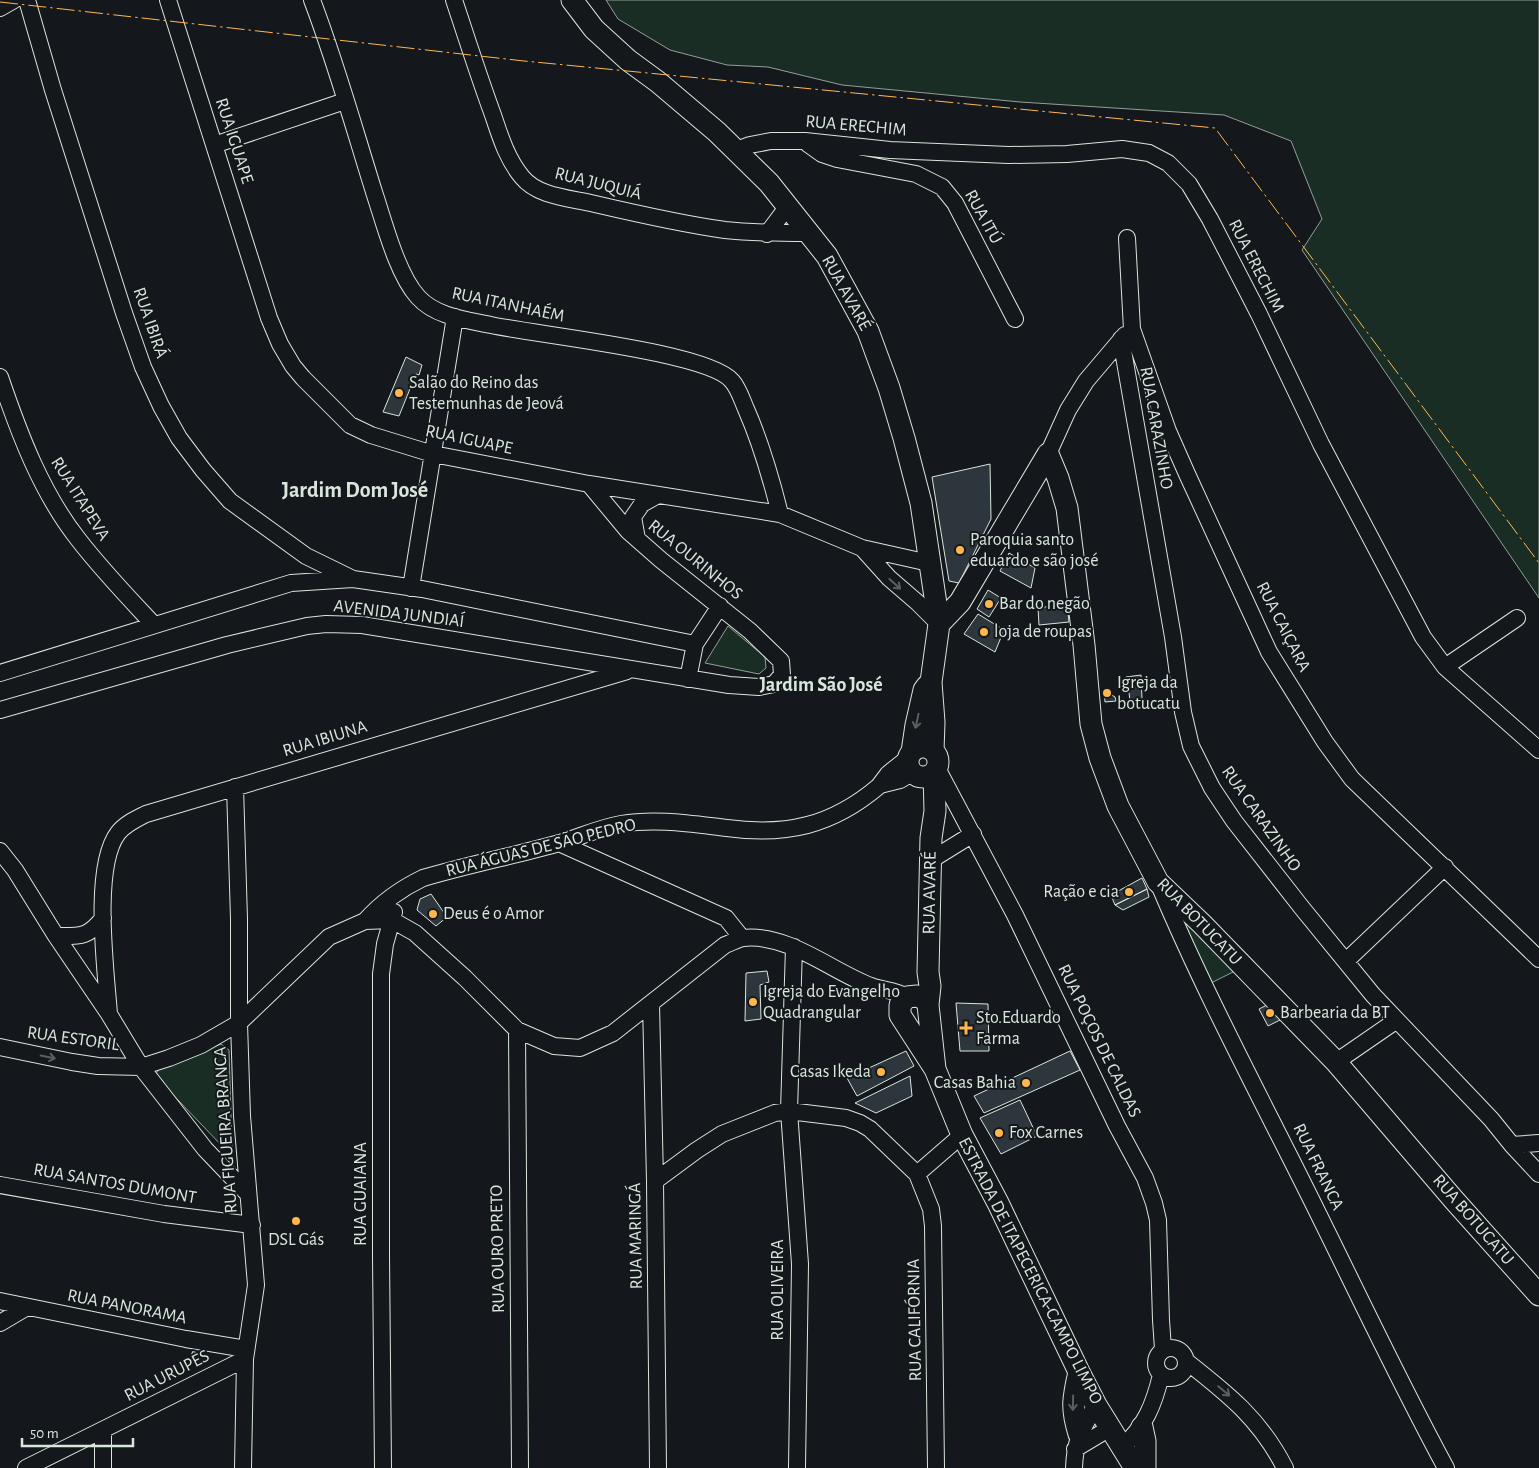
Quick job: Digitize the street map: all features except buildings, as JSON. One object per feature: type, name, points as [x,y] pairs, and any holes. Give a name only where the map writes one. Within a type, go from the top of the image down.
[{"type":"main road","name":"RUA AVARÉ","points":[[572,0],[594,29],[614,48],[737,150],[788,206],[827,256],[868,331],[879,357],[913,468],[921,503],[928,563],[939,624],[931,682],[934,722],[922,764],[935,810],[931,860],[929,948],[914,1008]]},
{"type":"main road","points":[[939,624],[960,602],[1048,454]]},
{"type":"main road","name":"RUA BOTUCATU","points":[[1048,454],[1058,478],[1068,516],[1084,645],[1091,724],[1100,758],[1118,806],[1158,882],[1202,924],[1336,1062],[1454,1200],[1539,1295]]},
{"type":"main road","name":"ESTRADA DE ITAPECERICA-CAMPO LIMPO","points":[[914,1008],[935,1069],[962,1135],[998,1203],[1096,1405],[1136,1468]]},
{"type":"main road","points":[[1077,1441],[1073,1398],[1079,1372]]},
{"type":"main road","points":[[1144,1422],[1145,1468]]},
{"type":"street","points":[[0,8],[14,0]]},
{"type":"street","name":"RUA IBIRÁ","points":[[27,0],[53,90],[143,368],[179,438],[230,501],[306,556],[353,579]]},
{"type":"street","name":"RUA IGUAPE","points":[[168,0],[269,318],[280,344],[293,366],[350,425],[372,435],[433,454],[589,484],[780,514],[862,548],[928,563]]},
{"type":"street","name":"RUA ITANHAÉM","points":[[312,0],[384,224],[400,267],[419,298],[434,309],[455,317],[502,328],[669,355],[719,372],[731,379],[755,430],[768,467],[780,514]]},
{"type":"street","name":"RUA JUQUIÁ","points":[[454,0],[477,72],[503,143],[514,166],[530,184],[548,193],[637,215],[725,230],[767,234],[808,233]]},
{"type":"street","points":[[214,146],[345,101]]},
{"type":"street","name":"RUA ERECHIM","points":[[737,150],[750,145],[771,141],[804,141],[890,150],[1009,154],[1067,154],[1122,149],[1149,153],[1168,163],[1189,184],[1210,219],[1259,314],[1325,452],[1423,637],[1445,667],[1539,750]]},
{"type":"street","name":"RUA ITÚ","points":[[804,141],[816,150],[837,159],[916,174],[942,187],[955,203],[1014,318]]},
{"type":"street","points":[[767,234],[788,206]]},
{"type":"street","name":"RUA CAIÇARA","points":[[1127,238],[1127,334],[1186,474],[1269,652],[1325,742],[1352,779],[1539,960]]},
{"type":"street","points":[[411,588],[455,317]]},
{"type":"street","points":[[1048,454],[1068,410],[1082,388],[1127,334]]},
{"type":"street","name":"RUA CARAZINHO","points":[[1127,334],[1156,550],[1173,637],[1183,712],[1191,746],[1212,788],[1234,821],[1302,908],[1373,995],[1491,1119],[1539,1174]]},
{"type":"street","name":"RUA ITAPEVA","points":[[0,377],[10,406],[43,484],[77,538],[154,625]]},
{"type":"street","name":"RUA OURINHOS","points":[[589,484],[628,531],[661,560],[720,606],[781,661]]},
{"type":"street","points":[[637,538],[633,517],[642,504],[658,495]]},
{"type":"street","name":"RUA IGUAPE","points":[[862,548],[888,578],[918,603],[939,624]]},
{"type":"street","points":[[291,583],[306,556]]},
{"type":"street","name":"AVENIDA JUNDIAÍ","points":[[0,673],[291,583],[353,579],[411,588],[695,644]]},
{"type":"street","points":[[688,679],[695,644],[720,606]]},
{"type":"street","points":[[1445,667],[1516,618]]},
{"type":"street","name":"AVENIDA JUNDIAÍ","points":[[0,710],[227,645],[307,626],[326,624],[362,625],[729,685],[768,686],[778,681],[782,675],[781,661]]},
{"type":"street","name":"RUA IBIUNA","points":[[109,1014],[103,918],[104,880],[108,855],[117,834],[130,822],[146,814],[632,670]]},
{"type":"street","name":"RUA ÁGUAS DE SÃO PEDRO","points":[[359,923],[402,888],[423,878],[559,843],[595,830],[621,824],[681,822],[736,829],[772,831],[799,828],[820,822],[836,814],[880,785],[888,775],[922,764]]},
{"type":"street","name":"RUA POÇOS DE CALDAS","points":[[922,764],[973,834],[1148,1186],[1159,1228],[1160,1304],[1163,1349]]},
{"type":"street","name":"RUA FIGUEIRA BRANCA","points":[[235,788],[242,1116],[256,1286],[246,1354],[243,1468]]},
{"type":"street","points":[[931,860],[973,834]]},
{"type":"street","points":[[359,923],[392,920],[415,933],[465,978],[517,1030],[554,1046],[580,1048],[613,1033],[725,945],[742,938],[726,918],[559,843]]},
{"type":"street","points":[[0,851],[109,1014],[141,1066],[204,1149],[248,1194]]},
{"type":"street","points":[[1346,961],[1445,867]]},
{"type":"street","name":"RUA FRANCA","points":[[1158,882],[1180,935],[1206,989],[1406,1394],[1446,1468]]},
{"type":"street","points":[[392,920],[402,888]]},
{"type":"street","points":[[56,936],[75,937],[83,935],[96,927],[103,918]]},
{"type":"street","name":"RUA GUAIANA","points":[[383,1468],[381,974],[392,920]]},
{"type":"street","name":"RUA ESTORIL","points":[[0,1048],[98,1066],[141,1066],[169,1058],[201,1045],[239,1023],[329,938],[359,923]]},
{"type":"street","name":"ESTRADA DE ITAPECERICA-CAMPO LIMPO","points":[[742,938],[765,939],[794,947],[914,1008]]},
{"type":"street","name":"RUA OLIVEIRA","points":[[794,947],[789,1111],[800,1264],[797,1468]]},
{"type":"street","name":"RUA MARINGÁ","points":[[651,1003],[658,1468]]},
{"type":"street","points":[[1336,1062],[1397,1020]]},
{"type":"street","name":"RUA OURO PRETO","points":[[517,1030],[520,1468]]},
{"type":"street","points":[[655,1181],[722,1134],[775,1113],[789,1111],[846,1118],[860,1123],[870,1129],[917,1174],[962,1135]]},
{"type":"street","points":[[1512,1145],[1539,1143]]},
{"type":"street","name":"RUA CALIFÓRNIA","points":[[917,1174],[931,1209],[933,1226],[936,1468]]},
{"type":"street","name":"RUA SANTOS DUMONT","points":[[0,1185],[164,1214],[252,1225]]},
{"type":"street","name":"RUA PANORAMA","points":[[0,1301],[246,1354]]},
{"type":"street","points":[[0,1323],[27,1307]]},
{"type":"street","points":[[1175,1348],[1184,1355],[1186,1361],[1186,1367],[1178,1376],[1173,1378],[1162,1375],[1156,1365],[1159,1354],[1163,1349],[1175,1348]]},
{"type":"street","name":"RUA URUPÊS","points":[[26,1468],[103,1430],[246,1354]]},
{"type":"street","points":[[1186,1361],[1251,1416],[1265,1434],[1285,1468]]},
{"type":"street","points":[[1077,1441],[1115,1436],[1133,1438],[1144,1422],[1157,1393],[1162,1375]]},
{"type":"street","points":[[1074,1468],[1077,1441],[1096,1405]]},
{"type":"street","points":[[103,1430],[103,1468]]},
{"type":"green space","points":[[606,0],[1539,0],[1539,598],[1302,250],[1322,219],[1291,141],[1224,115],[1020,102],[842,85],[768,67],[727,65],[670,50],[618,19]]},
{"type":"green space","points":[[728,626],[765,657],[766,668],[759,674],[705,663]]},
{"type":"green space","points":[[1171,894],[1241,968],[1207,985]]},
{"type":"green space","points":[[221,1044],[229,1050],[232,1147],[224,1148],[155,1076],[159,1068]]},
{"type":"power","points":[[0,2],[524,61],[1215,128],[1539,563]]},
{"type":"place","name":"Salão do Reino das Testemunhas de Jeová","points":[[399,393]]},
{"type":"place","name":"Paroquia santo eduardo e são josé","points":[[960,550]]},
{"type":"place","name":"Bar do negão","points":[[989,604]]},
{"type":"place","name":"loja de roupas","points":[[984,632]]},
{"type":"place","name":"Igreja da botucatu","points":[[1107,693]]},
{"type":"place","name":"Ração e cia","points":[[1129,892]]},
{"type":"place","name":"Deus é o Amor","points":[[433,914]]},
{"type":"place","name":"Igreja do Evangelho Quadrangular","points":[[753,1002]]},
{"type":"place","name":"Barbearia da BT","points":[[1270,1013]]},
{"type":"place","name":"Sto.Eduardo Farma","points":[[966,1028]]},
{"type":"place","name":"Casas Ikeda","points":[[881,1072]]},
{"type":"place","name":"Casas Bahia","points":[[1026,1083]]},
{"type":"place","name":"Fox Carnes","points":[[999,1133]]},
{"type":"place","name":"DSL Gás","points":[[296,1221]]},
{"type":"district","name":"Jardim Dom José","points":[[355,490]]},
{"type":"district","name":"Jardim São José","points":[[821,685]]}]
